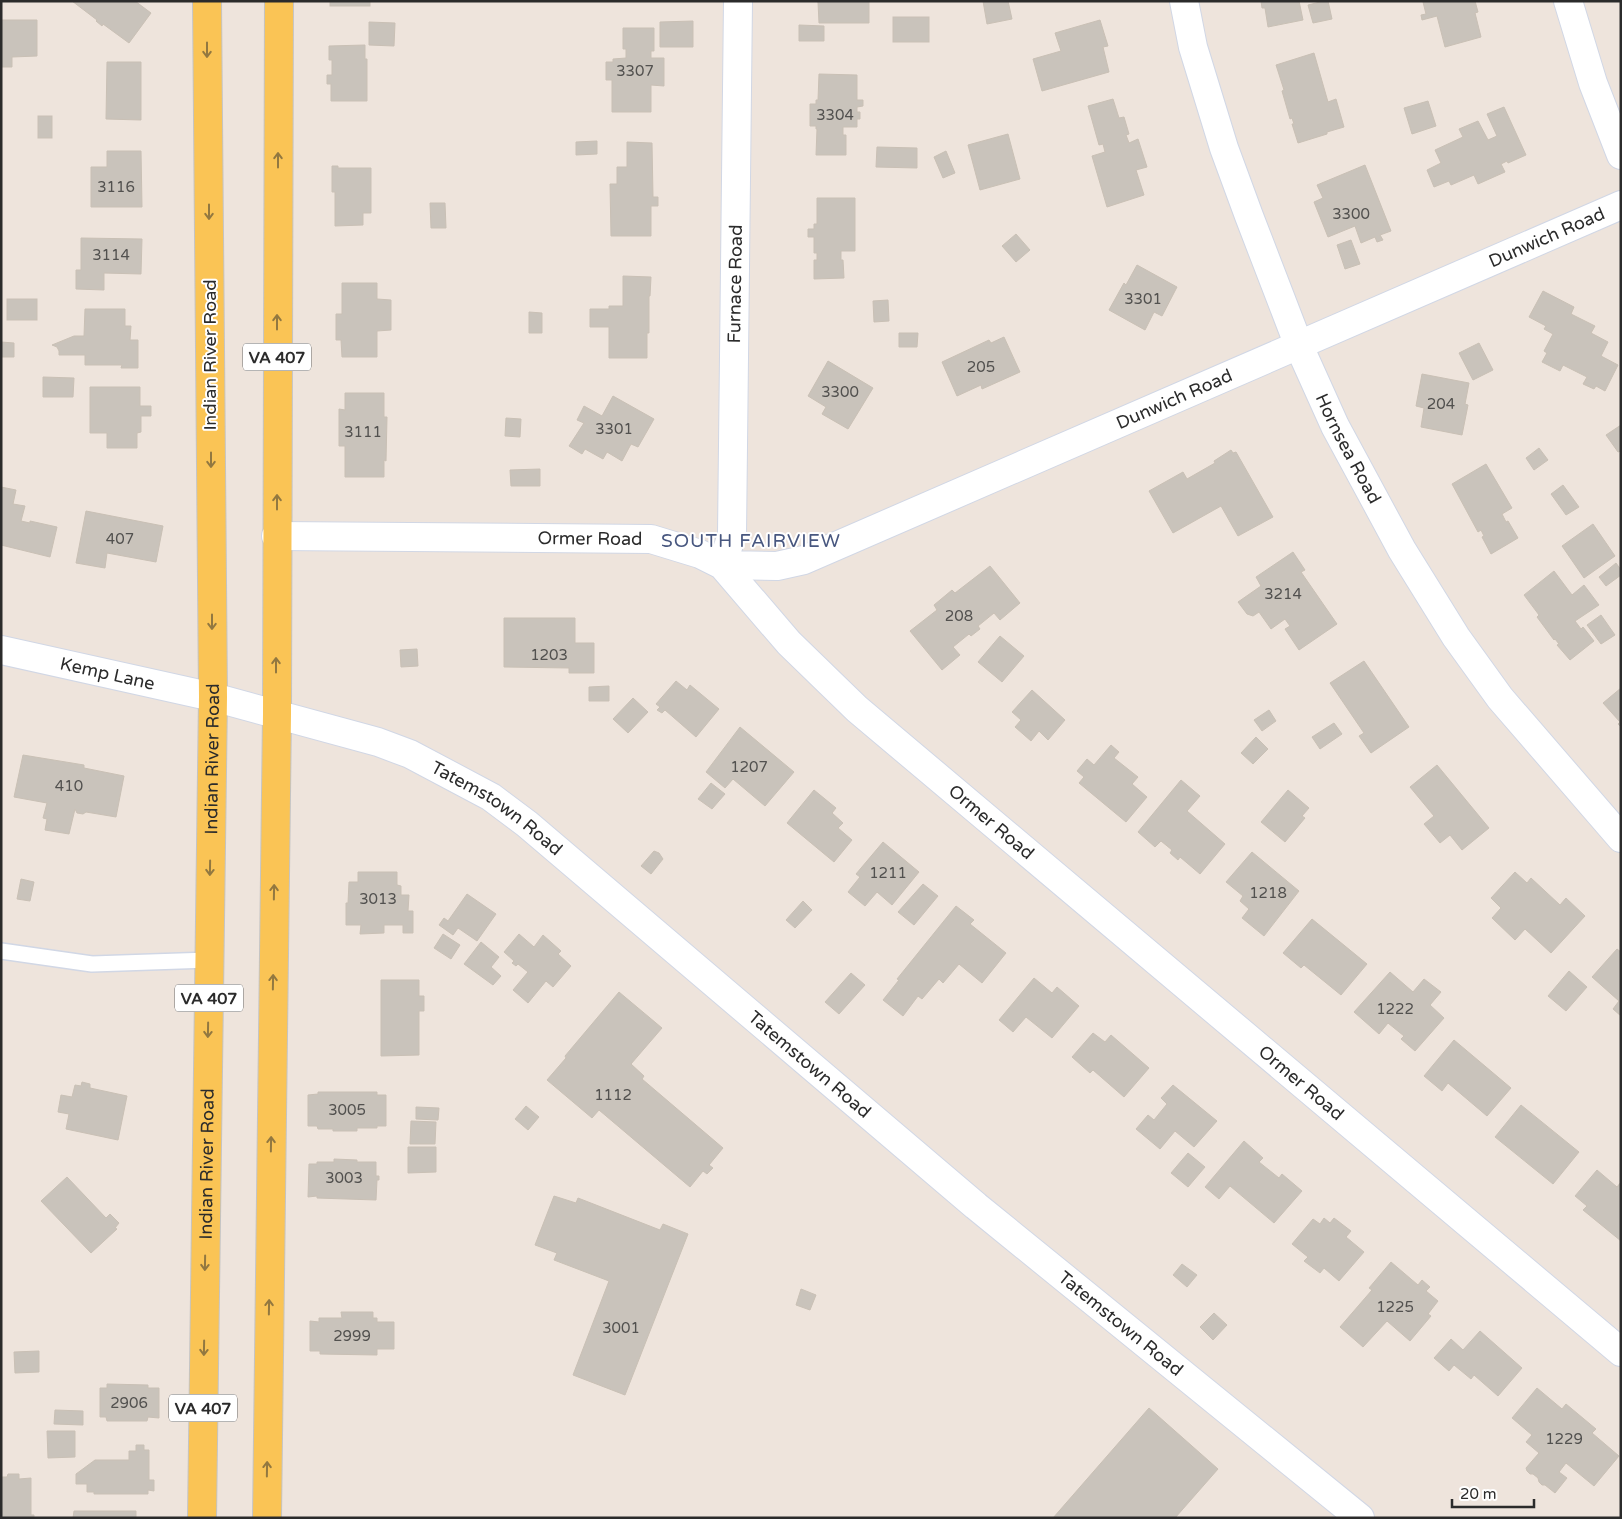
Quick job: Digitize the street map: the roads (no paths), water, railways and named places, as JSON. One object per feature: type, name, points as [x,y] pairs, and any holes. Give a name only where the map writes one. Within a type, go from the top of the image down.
[{"type":"main road","name":"Indian River Road","points":[[202,1518],[213,697],[207,1]]},
{"type":"main road","name":"VA 407","points":[[267,1518],[276,714],[279,1]]},
{"type":"street","name":"Furnace Road","points":[[722,565],[732,535],[738,1]]},
{"type":"street","name":"Hornsea Road","points":[[1184,1],[1193,47],[1224,148],[1299,346],[1335,426],[1402,550],[1456,637],[1500,698],[1621,838]]},
{"type":"street","points":[[1568,1],[1593,83],[1621,155]]},
{"type":"street","name":"Dunwich Road","points":[[722,565],[777,566],[804,560],[1621,205]]},
{"type":"street","name":"Ormer Road","points":[[276,536],[642,539],[700,554],[722,565],[789,643],[857,710],[1621,1352]]},
{"type":"street","name":"Kemp Lane","points":[[1,650],[213,697]]},
{"type":"street","name":"Tatemstown Road","points":[[213,697],[378,742],[410,754],[498,802],[527,824],[976,1206],[1360,1518]]},
{"type":"lane","points":[[1,951],[92,964],[209,960]]},
{"type":"district","name":"SOUTH FAIRVIEW","points":[[751,540]]}]
